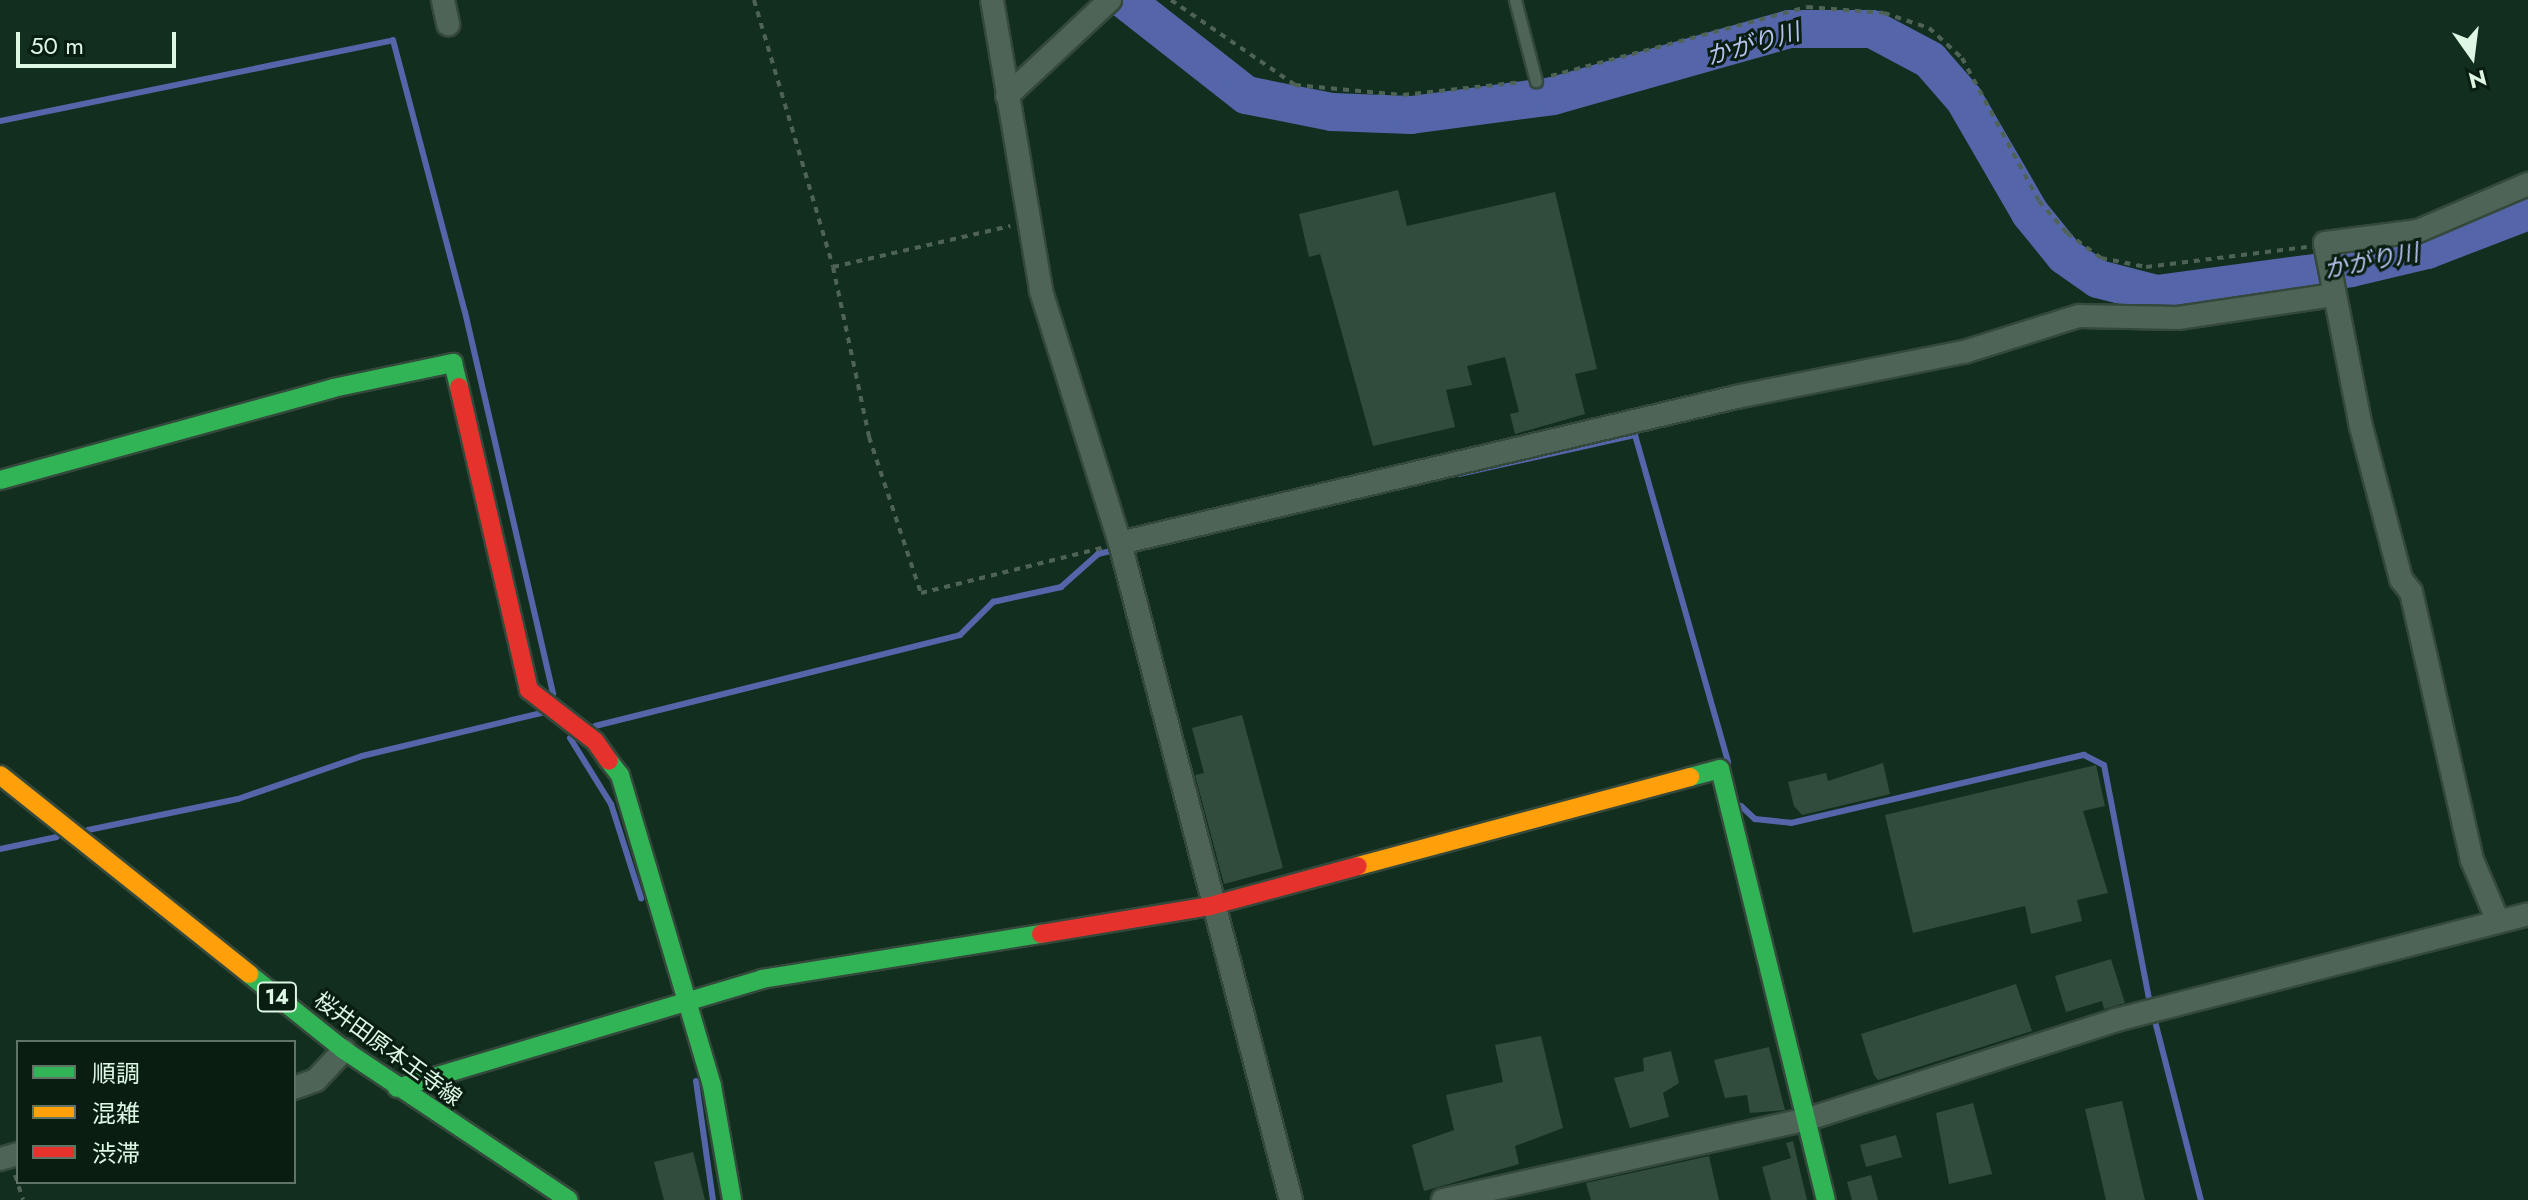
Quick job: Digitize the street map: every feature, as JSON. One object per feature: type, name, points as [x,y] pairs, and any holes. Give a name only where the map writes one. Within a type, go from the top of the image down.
[{"type":"street","points":[[443,0],[448,24]]},
{"type":"street","points":[[992,0],[1041,291],[1120,543],[1210,906],[1291,1200]]},
{"type":"street","points":[[1007,96],[1108,3]]},
{"type":"street","points":[[2498,921],[2472,860],[2411,592],[2401,579],[2361,427],[2325,243],[2418,231],[2528,184]]},
{"type":"street","points":[[1120,543],[1736,397],[1964,352],[2079,316],[2178,318],[2334,295]]},
{"type":"street","points":[[0,480],[333,388],[453,363],[529,690],[615,763],[712,1086],[732,1200]]},
{"type":"street","points":[[397,1088],[762,979],[1210,906],[1720,769],[1826,1200]]},
{"type":"street","name":"桜井田原本王寺線","points":[[0,775],[344,1050],[569,1200]]},
{"type":"street","points":[[1457,1199],[1805,1120],[2116,1020],[2528,914]]},
{"type":"street","points":[[296,1087],[316,1080],[344,1050]]},
{"type":"lane","points":[[1515,0],[1536,81]]},
{"type":"path","points":[[754,0],[833,267],[869,437],[921,593],[1120,543]]},
{"type":"path","points":[[1171,0],[1295,85],[1403,95],[1536,81],[1807,7],[1884,13],[1929,28],[1962,58],[2039,201],[2067,233],[2101,258],[2146,267],[2325,243]]},
{"type":"path","points":[[833,267],[1028,221]]},
{"type":"building","points":[[1398,190],[1407,226],[1555,192],[1597,369],[1575,374],[1585,414],[1515,434],[1510,414],[1519,412],[1505,357],[1467,366],[1472,385],[1446,390],[1455,427],[1373,446],[1320,254],[1309,257],[1299,214]]},
{"type":"building","points":[[1242,715],[1283,868],[1224,884],[1195,775],[1204,773],[1192,728]]},
{"type":"building","points":[[1883,763],[1890,794],[1802,815],[1794,806],[1788,782],[1826,773],[1828,781]]},
{"type":"building","points":[[2096,765],[2105,806],[2083,811],[2108,893],[2077,900],[2082,921],[2031,934],[2025,906],[1913,933],[1885,815]]},
{"type":"building","points":[[2111,959],[2125,1003],[2104,1009],[2102,1001],[2066,1012],[2055,976]]},
{"type":"building","points":[[2016,984],[2032,1031],[1878,1080],[1874,1075],[1861,1034]]},
{"type":"building","points":[[1541,1036],[1563,1128],[1515,1146],[1519,1164],[1424,1191],[1412,1145],[1454,1130],[1446,1095],[1503,1082],[1495,1045]]},
{"type":"building","points":[[1769,1047],[1785,1110],[1750,1113],[1747,1095],[1725,1098],[1714,1060]]},
{"type":"building","points":[[1671,1051],[1679,1083],[1663,1093],[1669,1117],[1630,1128],[1614,1078],[1644,1071],[1643,1058]]},
{"type":"building","points":[[2122,1101],[2145,1200],[2106,1200],[2085,1109]]},
{"type":"building","points":[[1973,1103],[1992,1174],[1949,1184],[1936,1113]]},
{"type":"building","points":[[1896,1135],[1902,1157],[1866,1167],[1860,1145]]},
{"type":"building","points":[[1793,1141],[1807,1200],[1771,1200],[1762,1167],[1791,1158],[1786,1143]]},
{"type":"building","points":[[693,1152],[705,1200],[664,1200],[654,1162]]},
{"type":"building","points":[[1709,1156],[1719,1200],[1591,1200],[1586,1183]]},
{"type":"building","points":[[1871,1175],[1878,1200],[1852,1200],[1847,1182]]},
{"type":"waterway","name":"かがり川","points":[[1125,0],[1246,95],[1332,112],[1411,115],[1553,96],[1789,29],[1872,29],[1930,60],[1964,99],[2030,213],[2065,256],[2098,279],[2157,294],[2351,268],[2427,250],[2528,211]]},
{"type":"waterway","points":[[0,121],[393,40],[465,312],[553,694]]},
{"type":"waterway","points":[[1459,474],[1635,435],[1728,762]]},
{"type":"waterway","points":[[595,726],[960,635],[993,602],[1061,587],[1098,554],[1116,550]]},
{"type":"waterway","points":[[88,830],[238,799],[362,756],[541,713]]},
{"type":"waterway","points":[[570,738],[611,804],[641,898]]},
{"type":"waterway","points":[[1741,806],[1755,819],[1791,823],[2084,755],[2104,765],[2148,994],[2201,1200]]},
{"type":"waterway","points":[[0,849],[57,837]]},
{"type":"waterway","points":[[696,1081],[713,1200]]},
{"type":"traffic: fast","points":[[0,480],[333,388],[453,363],[459,387]]},
{"type":"traffic: fast","points":[[609,761],[620,775],[712,1086],[732,1200]]},
{"type":"traffic: fast","points":[[1690,777],[1720,769],[1826,1200]]},
{"type":"traffic: fast","points":[[397,1088],[762,979],[1041,934]]},
{"type":"traffic: fast","points":[[249,974],[344,1050],[569,1200]]},
{"type":"traffic: slow","points":[[0,775],[249,974]]},
{"type":"traffic: slow","points":[[1358,866],[1690,777]]},
{"type":"traffic: jam","points":[[459,387],[529,690],[595,741],[609,761]]},
{"type":"traffic: jam","points":[[1041,934],[1210,906],[1358,866]]}]
